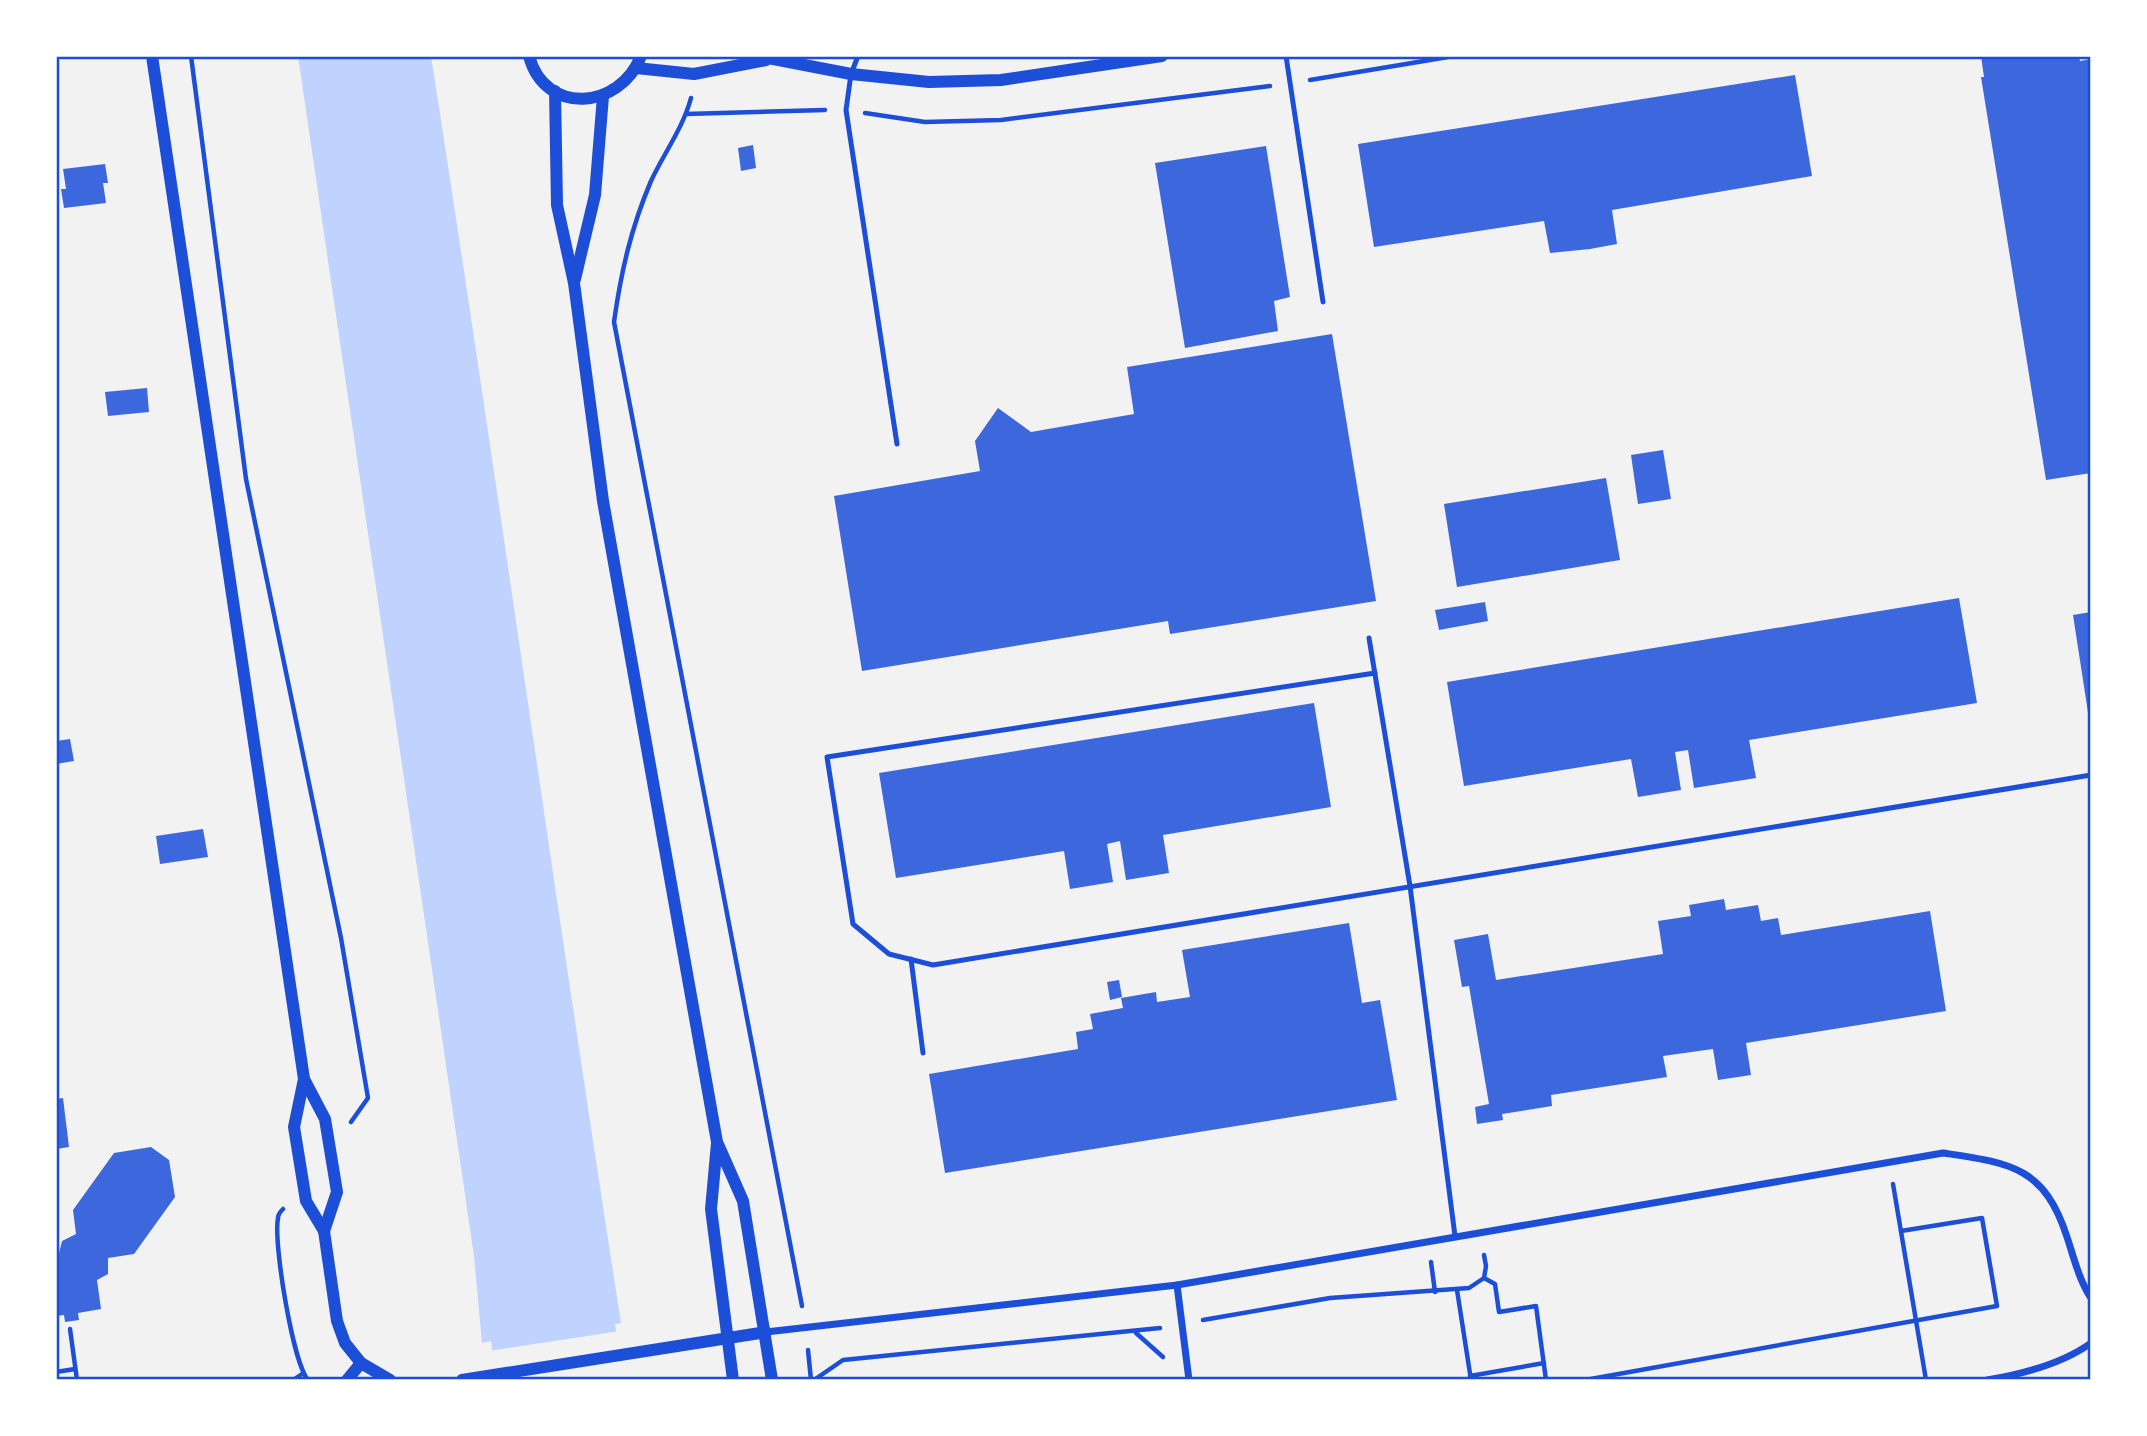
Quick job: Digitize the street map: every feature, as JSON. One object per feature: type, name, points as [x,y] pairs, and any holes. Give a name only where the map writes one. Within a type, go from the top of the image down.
[{"type":"street","points":[[152,56],[304,1079],[325,1119],[337,1192],[324,1231]]},
{"type":"street","points":[[529,56],[536,72],[555,91],[574,98],[603,96],[616,90],[639,62],[694,74],[762,58],[809,62],[851,74],[929,82],[1001,80],[1162,56]]},
{"type":"street","points":[[555,91],[558,205],[574,283],[603,501],[717,1142],[743,1201],[772,1380]]},
{"type":"street","points":[[574,283],[595,195],[603,96]]},
{"type":"street","points":[[304,1079],[294,1127],[306,1201],[324,1231],[337,1321],[345,1343],[361,1363],[390,1380]]},
{"type":"street","points":[[717,1142],[711,1209],[733,1380]]},
{"type":"street","points":[[461,1380],[766,1332],[1177,1285],[1943,1153],[2002,1162],[2039,1182],[2059,1210],[2083,1286],[2091,1298]]},
{"type":"street","points":[[1177,1285],[1189,1380]]},
{"type":"street","points":[[1987,1380],[2012,1378],[2073,1356],[2091,1343]]},
{"type":"street","points":[[347,1380],[361,1363]]},
{"type":"lane","points":[[858,56],[851,74],[846,110],[897,444]]},
{"type":"lane","points":[[1286,56],[1323,302]]},
{"type":"lane","points":[[1369,638],[1410,886],[1455,1236]]},
{"type":"lane","points":[[1375,673],[827,757],[853,925],[889,954],[933,965],[2091,775]]},
{"type":"lane","points":[[911,960],[923,1053]]},
{"type":"path","points":[[191,56],[246,479],[341,938],[368,1098],[353,1119]]},
{"type":"path","points":[[1135,1332],[843,1360],[812,1380],[806,1327],[614,323],[628,242],[652,179],[686,114],[846,110],[925,122],[1001,120],[1291,84],[1454,56]]},
{"type":"path","points":[[1890,1163],[1926,1380]]},
{"type":"path","points":[[304,1181],[278,1217],[279,1254],[296,1356],[302,1374],[308,1380]]},
{"type":"path","points":[[1585,1380],[1997,1306],[1982,1217],[1901,1231]]},
{"type":"path","points":[[1181,1324],[1330,1298],[1434,1293],[1469,1288],[1484,1278],[1486,1266],[1480,1233]]},
{"type":"path","points":[[1484,1278],[1495,1284],[1499,1312],[1536,1306],[1546,1380]]},
{"type":"path","points":[[1457,1290],[1471,1378],[1544,1363]]},
{"type":"path","points":[[70,1329],[77,1380]]},
{"type":"path","points":[[56,1372],[75,1369]]},
{"type":"path","points":[[293,1380],[302,1374]]},
{"type":"water","points":[[298,56],[431,56],[621,1323],[615,1324],[624,1380],[497,1380],[491,1341],[482,1343],[474,1256]]},
{"type":"pier","points":[[620,1331],[627,1380],[494,1380],[489,1351]]},
{"type":"building","points":[[1981,56],[2079,56],[2080,61],[2091,59],[2091,473],[2046,480],[1981,77],[1984,77]]},
{"type":"building","points":[[1795,75],[1812,176],[1612,210],[1617,244],[1590,249],[1550,253],[1544,221],[1374,247],[1358,144]]},
{"type":"building","points":[[753,145],[756,168],[741,171],[738,148]]},
{"type":"building","points":[[1266,146],[1290,297],[1274,301],[1278,331],[1185,348],[1155,163]]},
{"type":"building","points":[[105,164],[108,183],[103,183],[106,203],[64,208],[61,189],[66,189],[63,169]]},
{"type":"building","points":[[1332,334],[1376,601],[1170,634],[1168,621],[862,671],[834,496],[980,471],[975,441],[998,408],[1031,432],[1134,414],[1127,367]]},
{"type":"building","points":[[147,388],[149,412],[108,416],[105,392]]},
{"type":"building","points":[[1663,450],[1671,499],[1638,504],[1631,455]]},
{"type":"building","points":[[1606,478],[1620,560],[1457,587],[1444,504]]},
{"type":"building","points":[[1959,598],[1977,703],[1749,740],[1756,778],[1694,788],[1688,750],[1675,752],[1681,790],[1638,797],[1631,759],[1464,786],[1447,682]]},
{"type":"building","points":[[1485,602],[1488,621],[1439,630],[1435,610]]},
{"type":"building","points":[[2091,612],[2091,719],[2089,719],[2073,615]]},
{"type":"building","points":[[1314,703],[1331,807],[1163,835],[1169,873],[1126,880],[1120,841],[1107,844],[1113,882],[1070,889],[1064,851],[896,878],[879,773]]},
{"type":"building","points":[[70,739],[74,761],[56,764],[56,741]]},
{"type":"building","points":[[203,829],[208,857],[160,864],[156,836]]},
{"type":"building","points":[[1724,899],[1726,910],[1758,905],[1761,921],[1778,918],[1781,935],[1930,911],[1946,1011],[1746,1043],[1751,1075],[1718,1080],[1713,1049],[1663,1056],[1667,1077],[1551,1095],[1552,1106],[1502,1114],[1503,1120],[1477,1124],[1475,1107],[1489,1104],[1469,986],[1462,987],[1454,940],[1488,934],[1496,980],[1663,954],[1658,921],[1691,916],[1689,905]]},
{"type":"building","points":[[1349,923],[1362,1003],[1380,1000],[1397,1100],[945,1173],[929,1074],[1078,1049],[1076,1032],[1093,1029],[1090,1014],[1123,1008],[1121,998],[1156,992],[1157,1002],[1190,997],[1182,950]]},
{"type":"building","points":[[1119,980],[1122,997],[1110,1000],[1107,982]]},
{"type":"building","points":[[63,1098],[69,1147],[56,1149],[56,1099]]},
{"type":"building","points":[[151,1147],[169,1160],[175,1197],[134,1254],[108,1258],[108,1274],[97,1280],[101,1309],[78,1313],[79,1320],[65,1322],[64,1315],[56,1316],[56,1254],[59,1253],[62,1241],[76,1234],[73,1210],[114,1153]]}]
